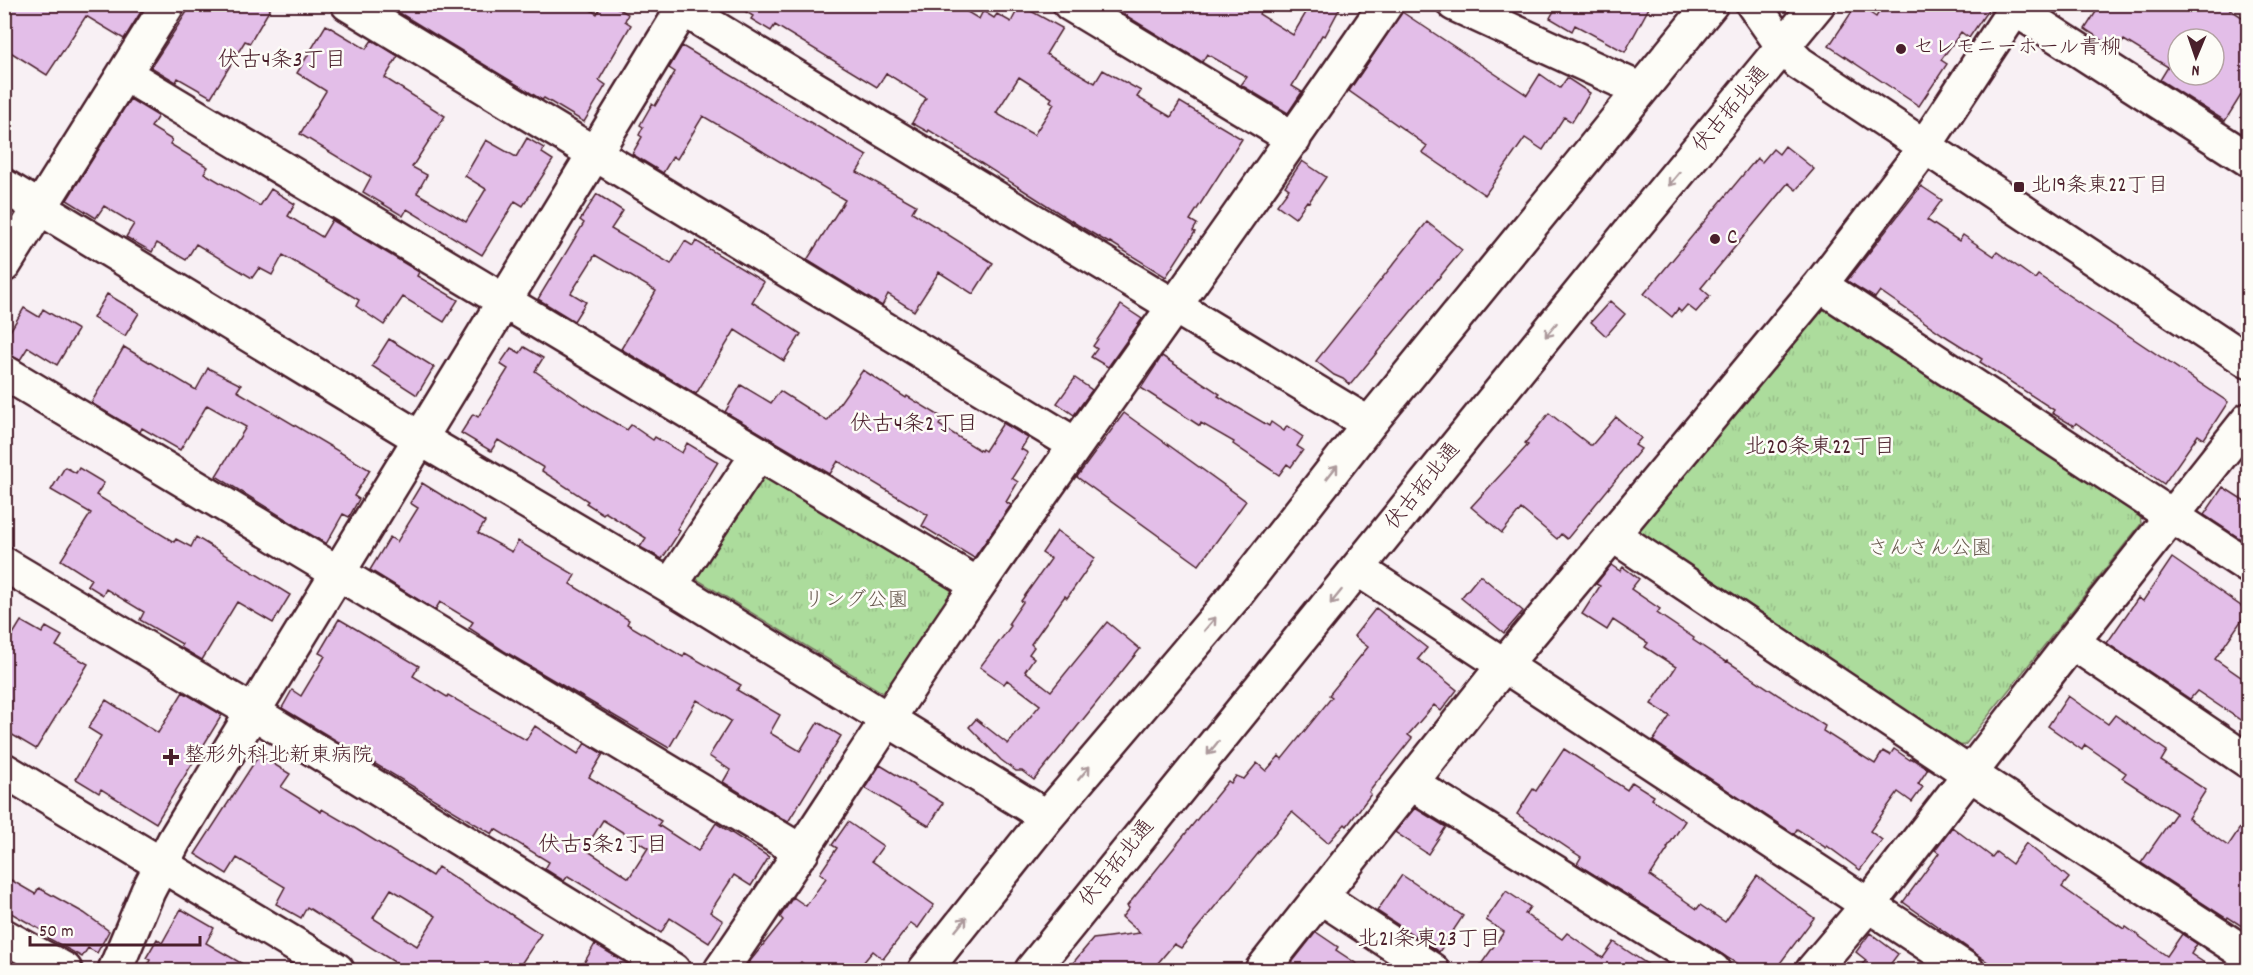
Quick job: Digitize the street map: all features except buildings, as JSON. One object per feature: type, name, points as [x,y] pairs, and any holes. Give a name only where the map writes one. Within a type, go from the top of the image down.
[{"type":"street","points":[[4,265],[168,4]]},
{"type":"street","points":[[348,4],[1076,445]]},
{"type":"street","points":[[1070,4],[1294,139]]},
{"type":"street","points":[[721,970],[802,852],[886,719],[978,585],[1294,139],[1386,4]]},
{"type":"street","points":[[1454,4],[1641,90]]},
{"type":"street","points":[[925,970],[1047,818],[1234,597],[1369,424],[1710,4]]},
{"type":"street","points":[[1753,4],[1784,48],[1799,63],[2248,361]]},
{"type":"street","name":"伏古拓北通","points":[[1032,970],[1633,228],[1784,48],[1818,4]]},
{"type":"street","points":[[115,970],[148,891],[174,841],[595,153],[681,6],[1369,424]]},
{"type":"street","points":[[1262,970],[1505,664],[1820,285],[1914,162],[2017,7],[2248,159]]},
{"type":"street","points":[[125,74],[978,585]]},
{"type":"street","points":[[4,186],[421,439],[670,586],[1047,818]]},
{"type":"street","points":[[1820,285],[2248,566]]},
{"type":"street","points":[[4,372],[802,852]]},
{"type":"street","points":[[1813,970],[1869,904],[2248,420]]},
{"type":"street","points":[[670,586],[758,454]]},
{"type":"street","points":[[1612,535],[2248,955]]},
{"type":"street","points":[[4,564],[253,712],[673,970]]},
{"type":"street","points":[[1358,569],[1967,970]]},
{"type":"street","points":[[2072,642],[2248,761]]},
{"type":"street","points":[[4,770],[337,970]]},
{"type":"street","points":[[1411,783],[1713,970]]},
{"type":"street","points":[[1321,897],[1432,970]]},
{"type":"street","points":[[4,936],[65,970]]},
{"type":"green space","name":"さんさん公園","points":[[1813,303],[1826,304],[2140,513],[2141,524],[1965,745],[1955,746],[1637,532],[1636,523]]},
{"type":"green space","name":"リング公園","points":[[766,474],[957,589],[892,691],[883,693],[693,577],[759,475]]},
{"type":"place","name":"セレモニーホール青柳","points":[[1901,49]]},
{"type":"place","name":"北19条東22丁目","points":[[2019,187]]},
{"type":"place","name":"C","points":[[1715,239]]},
{"type":"place","name":"整形外科北新東病院","points":[[171,757]]},
{"type":"district","name":"伏古4条3丁目","points":[[282,61]]},
{"type":"district","name":"伏古4条2丁目","points":[[914,425]]},
{"type":"district","name":"北20条東22丁目","points":[[1820,448]]},
{"type":"district","name":"伏古5条2丁目","points":[[603,846]]},
{"type":"district","name":"北21条東23丁目","points":[[1429,940]]}]
